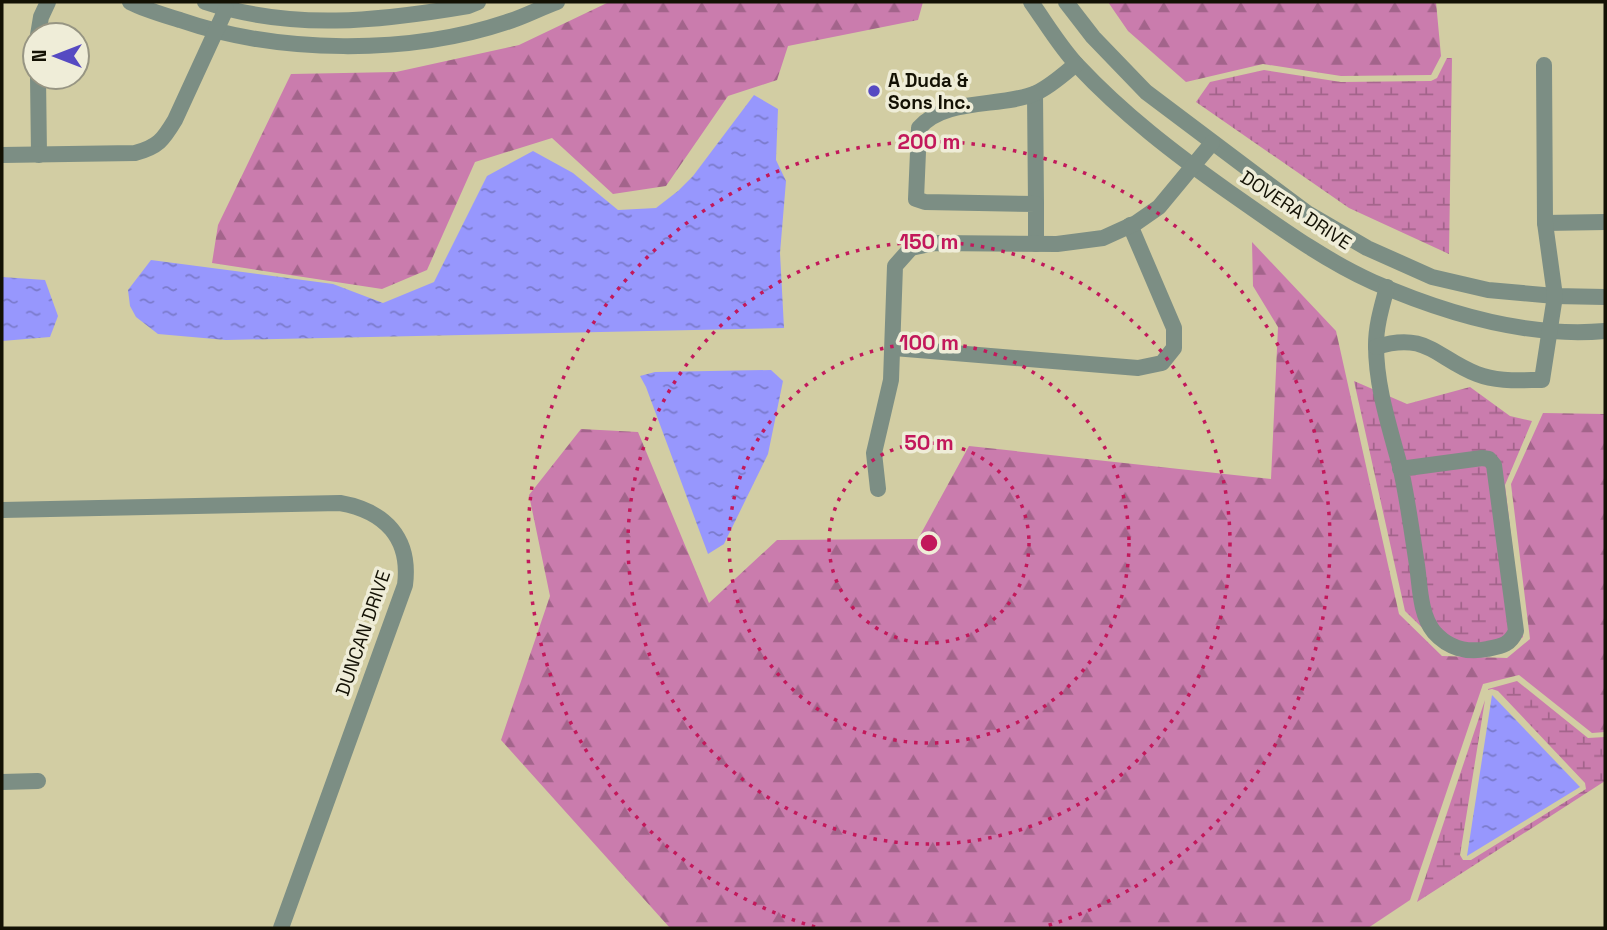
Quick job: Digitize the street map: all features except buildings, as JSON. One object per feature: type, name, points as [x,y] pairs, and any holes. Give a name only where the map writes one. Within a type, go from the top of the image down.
[{"type":"street","points":[[40,21],[48,2]]},
{"type":"street","points":[[130,2],[215,32],[298,45],[369,46],[443,38],[507,22],[557,2]]},
{"type":"street","points":[[205,2],[273,18],[341,22],[397,18],[478,2]]},
{"type":"street","name":"DOVERA DRIVE","points":[[1031,2],[1076,64],[1124,112],[1193,166],[1292,236],[1372,281],[1461,313],[1506,325],[1579,333],[1605,331]]},
{"type":"street","name":"DOVERA DRIVE","points":[[1066,2],[1093,37],[1146,92],[1307,213],[1367,248],[1432,277],[1488,290],[1605,297]]},
{"type":"street","points":[[2,155],[135,153],[152,149],[165,138],[226,9]]},
{"type":"street","points":[[1037,204],[925,202],[916,199],[919,128],[926,119],[943,111],[1035,94],[1076,64]]},
{"type":"street","points":[[1376,347],[1390,343],[1419,344],[1443,354],[1475,374],[1489,378],[1542,380],[1555,296],[1545,223],[1544,65]]},
{"type":"street","points":[[38,91],[39,155]]},
{"type":"street","points":[[1035,94],[1036,244]]},
{"type":"street","points":[[878,489],[874,453],[891,380],[895,266],[911,248],[934,243],[1057,244],[1103,238],[1159,207],[1212,143]]},
{"type":"street","points":[[1545,223],[1605,222]]},
{"type":"street","points":[[894,348],[1138,368],[1162,363],[1174,348],[1174,328],[1130,225]]},
{"type":"street","points":[[1387,287],[1378,319],[1378,381],[1400,469],[1424,613],[1433,631],[1448,644],[1461,650],[1481,650],[1506,645],[1516,631],[1494,465],[1489,459],[1482,458],[1400,469]]},
{"type":"street","name":"DUNCAN DRIVE","points":[[2,510],[340,503],[376,514],[397,537],[405,553],[405,584],[281,928]]},
{"type":"street","points":[[2,782],[38,781]]},
{"type":"green space","points":[[609,2],[923,2],[918,20],[788,46],[777,80],[728,96],[666,186],[613,194],[552,138],[475,162],[427,270],[382,289],[212,263],[218,225],[291,74],[396,72],[519,45]]},
{"type":"green space","points":[[1108,2],[1436,2],[1441,56],[1431,75],[1341,76],[1263,64],[1186,82],[1128,31]]},
{"type":"green space","points":[[1447,58],[1452,58],[1449,254],[1349,208],[1196,102],[1210,82],[1264,70],[1341,82],[1431,81],[1437,78]]},
{"type":"green space","points":[[1252,242],[1336,331],[1399,614],[1442,656],[1507,658],[1530,639],[1511,484],[1543,413],[1605,414],[1605,732],[1592,733],[1519,675],[1483,684],[1410,900],[1368,928],[670,928],[501,740],[550,596],[529,495],[581,429],[638,432],[709,603],[777,540],[918,539],[969,446],[1271,479],[1278,327],[1253,286]]},
{"type":"green space","points":[[1354,381],[1407,404],[1470,387],[1510,416],[1532,421],[1505,485],[1523,637],[1504,652],[1445,650],[1405,611]]},
{"type":"green space","points":[[1517,681],[1588,738],[1605,737],[1605,781],[1417,902],[1485,700],[1460,855],[1463,860],[1471,860],[1586,789],[1585,783],[1498,691],[1488,690]]},
{"type":"water","points":[[754,95],[778,109],[776,160],[786,181],[780,253],[784,328],[226,340],[158,334],[136,317],[130,306],[128,290],[151,260],[333,284],[383,303],[434,282],[487,176],[533,151],[573,173],[618,210],[656,208],[693,176]]},
{"type":"water","points":[[2,277],[45,280],[58,316],[50,337],[2,341]]},
{"type":"water","points":[[771,370],[783,381],[768,454],[724,544],[708,554],[640,376],[655,372]]},
{"type":"water","points":[[1492,695],[1580,787],[1467,856]]},
{"type":"place","name":"A Duda & Sons Inc.","points":[[874,91]]}]
